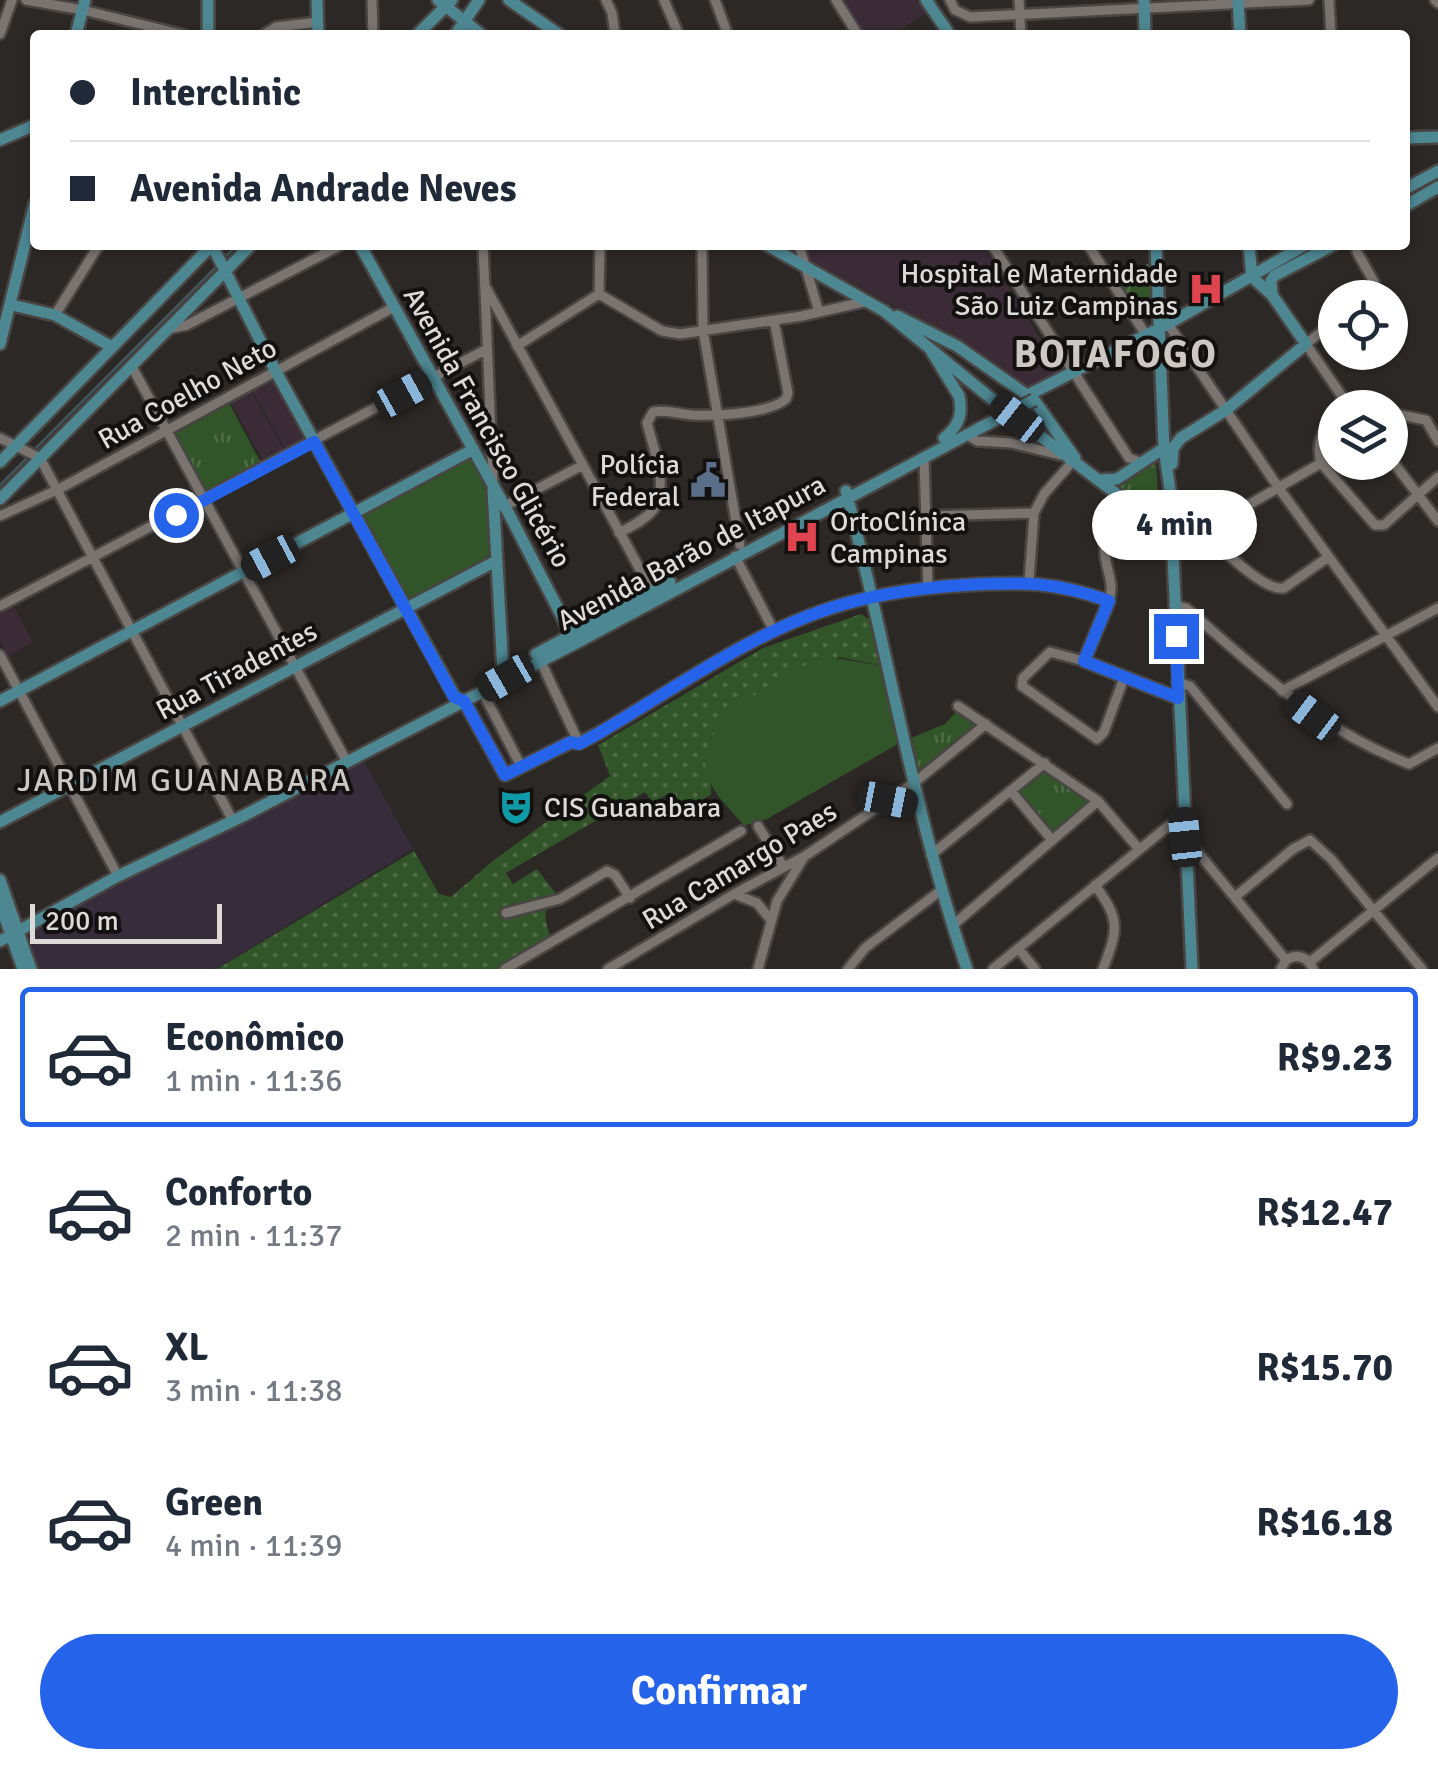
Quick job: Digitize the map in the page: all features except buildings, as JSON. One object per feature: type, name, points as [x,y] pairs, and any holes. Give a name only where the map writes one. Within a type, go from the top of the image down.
[{"type":"main road","points":[[208,0],[208,30]]},
{"type":"main road","points":[[318,0],[318,29]]},
{"type":"main road","points":[[459,30],[479,0]]},
{"type":"main road","points":[[509,0],[553,30]]},
{"type":"main road","points":[[926,0],[947,30]]},
{"type":"main road","points":[[420,30],[445,2],[475,30]]},
{"type":"main road","points":[[1238,2],[1240,30]]},
{"type":"main road","points":[[1144,3],[1146,30]]},
{"type":"main road","points":[[77,30],[84,5]]},
{"type":"main road","points":[[0,140],[30,127]]},
{"type":"main road","points":[[1410,138],[1438,137]]},
{"type":"main road","points":[[1410,186],[1438,171]]},
{"type":"main road","points":[[1410,205],[1438,191]]},
{"type":"main road","points":[[0,344],[30,225]]},
{"type":"main road","points":[[0,462],[19,447],[208,250]]},
{"type":"main road","points":[[214,250],[405,609],[505,775],[571,742],[579,744],[774,632],[822,611],[928,588],[1029,581],[1058,585],[1109,601],[1084,661],[1178,698]]},
{"type":"main road","points":[[0,499],[37,457],[245,250]]},
{"type":"main road","name":"Avenida Francisco Glicério","points":[[363,250],[493,483],[571,634]]},
{"type":"main road","points":[[775,250],[869,301],[924,337],[1172,538]]},
{"type":"main road","points":[[787,257],[793,250]]},
{"type":"main road","points":[[1156,250],[1164,326],[1164,448],[1169,475],[1192,969]]},
{"type":"main road","points":[[1169,475],[1173,448],[1181,438],[1226,410],[1306,344],[1272,295],[1252,276],[1249,250]]},
{"type":"main road","name":"Avenida Barão de Itapura","points":[[459,699],[482,692],[505,675],[540,660],[738,550],[924,458],[1031,397],[1118,354],[1297,250]]},
{"type":"main road","points":[[1272,295],[1274,276],[1323,250]]},
{"type":"main road","points":[[12,304],[55,315],[112,347]]},
{"type":"main road","points":[[924,337],[958,346],[1031,397],[1074,462]]},
{"type":"main road","points":[[924,337],[961,404],[957,425],[944,438]]},
{"type":"main road","points":[[1163,396],[1168,404],[1168,429],[1181,438]]},
{"type":"main road","name":"Avenida Barão de Itapura","points":[[847,494],[944,438],[971,430]]},
{"type":"main road","points":[[1098,480],[1117,479],[1164,448]]},
{"type":"main road","points":[[0,700],[472,450]]},
{"type":"main road","points":[[493,483],[505,675]]},
{"type":"main road","points":[[847,494],[931,855],[967,969]]},
{"type":"main road","points":[[1145,516],[1159,518],[1170,508]]},
{"type":"main road","name":"Rua Tiradentes","points":[[0,822],[496,561]]},
{"type":"main road","name":"Avenida Barão de Itapura","points":[[10,936],[505,675],[571,634],[654,595]]},
{"type":"main road","points":[[888,800],[920,807]]},
{"type":"main road","points":[[0,880],[10,936],[31,969]]},
{"type":"main road","points":[[0,904],[23,969]]},
{"type":"street","points":[[0,34],[12,0]]},
{"type":"street","points":[[26,0],[84,5],[167,30]]},
{"type":"street","points":[[372,0],[373,30]]},
{"type":"street","points":[[606,0],[614,30]]},
{"type":"street","points":[[664,0],[677,30]]},
{"type":"street","points":[[715,0],[726,30]]},
{"type":"street","points":[[836,0],[855,30]]},
{"type":"street","points":[[950,0],[964,16],[1144,3],[1309,0]]},
{"type":"street","points":[[1020,0],[1021,30]]},
{"type":"street","points":[[1329,0],[1331,30]]},
{"type":"street","points":[[271,30],[318,29]]},
{"type":"street","points":[[55,315],[95,250]]},
{"type":"street","points":[[168,329],[187,325],[331,250]]},
{"type":"street","points":[[483,250],[493,483]]},
{"type":"street","points":[[599,294],[600,250]]},
{"type":"street","points":[[702,250],[703,330],[738,550],[774,632]]},
{"type":"street","points":[[800,250],[818,312]]},
{"type":"street","points":[[995,250],[1129,458],[1142,463]]},
{"type":"street","points":[[1091,250],[1146,335]]},
{"type":"street","points":[[1356,252],[1373,280]]},
{"type":"street","points":[[485,286],[654,595]]},
{"type":"street","points":[[599,294],[662,331],[680,334],[802,316],[869,301]]},
{"type":"street","points":[[517,346],[599,294]]},
{"type":"street","points":[[802,316],[813,296]]},
{"type":"street","name":"Rua Coelho Neto","points":[[0,516],[59,490],[164,429],[394,307]]},
{"type":"street","points":[[619,533],[650,515],[660,492],[648,417],[663,410],[719,415],[773,407],[786,399],[774,320]]},
{"type":"street","points":[[486,327],[492,322],[504,322]]},
{"type":"street","points":[[1164,326],[1383,636],[1438,707]]},
{"type":"street","points":[[1318,334],[1306,344],[1338,390]]},
{"type":"street","points":[[1161,345],[1186,353]]},
{"type":"street","points":[[0,606],[488,349]]},
{"type":"street","points":[[131,365],[345,759]]},
{"type":"street","points":[[1408,416],[1426,420],[1438,441]]},
{"type":"street","points":[[971,430],[977,442],[1011,442],[1074,462],[1044,494],[1034,512],[1029,581]]},
{"type":"street","points":[[0,438],[37,457],[59,490],[230,820]]},
{"type":"street","points":[[472,450],[491,440]]},
{"type":"street","points":[[924,458],[928,588]]},
{"type":"street","points":[[1172,538],[1198,533],[1318,465]]},
{"type":"street","points":[[495,522],[504,505],[581,466]]},
{"type":"street","points":[[1335,480],[1364,516],[1378,526],[1388,522],[1438,477]]},
{"type":"street","points":[[1407,480],[1438,521]]},
{"type":"street","points":[[1109,601],[1113,585],[1104,542],[1128,502]]},
{"type":"street","points":[[927,516],[1034,512]]},
{"type":"street","points":[[1172,538],[1198,533],[1276,590],[1327,558]]},
{"type":"street","points":[[1174,605],[1186,608],[1325,723],[1406,764],[1417,762],[1438,748]]},
{"type":"street","points":[[1282,691],[1438,608]]},
{"type":"street","points":[[1084,661],[1057,652],[1044,657],[1023,678],[1022,686],[1096,738],[1104,732],[1124,678]]},
{"type":"street","points":[[0,654],[118,876]]},
{"type":"street","points":[[540,660],[579,744]]},
{"type":"street","points":[[1178,682],[1190,686],[1287,804]]},
{"type":"street","points":[[482,692],[522,766]]},
{"type":"street","points":[[958,706],[1098,801],[1139,849]]},
{"type":"street","name":"Rua Camargo Paes","points":[[608,969],[805,856],[914,783],[986,724]]},
{"type":"street","points":[[931,855],[1045,763]]},
{"type":"street","points":[[1011,791],[1052,840]]},
{"type":"street","points":[[952,926],[1098,801]]},
{"type":"street","points":[[992,969],[1183,814]]},
{"type":"street","points":[[758,826],[783,866]]},
{"type":"street","points":[[505,969],[741,831]]},
{"type":"street","points":[[1185,837],[1235,897],[1283,965],[1298,956],[1312,966],[1438,858]]},
{"type":"street","points":[[1235,897],[1310,840],[1422,969]]},
{"type":"street","points":[[758,969],[770,919],[784,886],[805,856]]},
{"type":"street","points":[[1186,864],[1206,861]]},
{"type":"street","points":[[506,913],[560,899],[610,871],[630,898]]},
{"type":"street","points":[[1096,885],[1116,922],[1103,969]]},
{"type":"street","points":[[848,969],[866,948],[940,890]]},
{"type":"street","points":[[734,894],[757,903],[770,919]]},
{"type":"street","points":[[1018,948],[1035,969]]},
{"type":"street","points":[[632,956],[632,969]]},
{"type":"shaded area","points":[[842,0],[916,0],[926,13],[899,30],[861,30]]},
{"type":"shaded area","points":[[804,250],[986,250],[1061,373],[1026,388],[952,337],[807,259]]},
{"type":"shaded area","points":[[273,376],[308,440],[287,452],[251,388]]},
{"type":"shaded area","points":[[250,389],[285,452],[265,464],[229,400]]},
{"type":"shaded area","points":[[12,603],[33,642],[8,656],[0,641],[0,610]]},
{"type":"shaded area","points":[[362,758],[413,849],[216,969],[36,969],[24,934]]},
{"type":"green space","points":[[1151,262],[1153,314],[1139,320],[1115,282]]},
{"type":"green space","points":[[228,401],[262,465],[205,495],[168,432]]},
{"type":"green space","points":[[469,458],[488,490],[490,559],[407,603],[360,516]]},
{"type":"green space","points":[[1156,460],[1159,513],[1154,517],[1117,487],[1117,482]]},
{"type":"green space","points":[[861,614],[871,621],[883,666],[839,657],[727,718],[711,742],[711,795],[676,814],[666,795],[653,803],[645,792],[506,873],[513,884],[537,869],[556,894],[546,915],[551,938],[503,969],[217,969],[414,851],[439,894],[451,897],[494,860],[610,776],[598,745],[763,648]]},
{"type":"green space","points":[[823,656],[883,666],[900,732],[896,745],[767,819],[744,826],[711,784],[705,762],[710,742],[741,705]]},
{"type":"green space","points":[[957,711],[979,725],[914,779],[906,740],[945,724]]},
{"type":"green space","points":[[1046,769],[1092,801],[1054,833],[1019,791]]},
{"type":"waterway","points":[[224,258],[232,250]]},
{"type":"waterway","points":[[34,450],[219,264]]},
{"type":"waterway","points":[[0,485],[29,456]]},
{"type":"place","name":"Hospital e Maternidade São Luiz Campinas","points":[[1206,289]]},
{"type":"place","name":"Polícia Federal","points":[[708,480]]},
{"type":"place","name":"OrtoClínica Campinas","points":[[802,537]]},
{"type":"place","name":"CIS Guanabara","points":[[516,807]]},
{"type":"district","name":"BOTAFOGO","points":[[1116,354]]},
{"type":"district","name":"JARDIM GUANABARA","points":[[185,780]]},
{"type":"route","points":[[176,515],[314,442],[454,697],[464,701],[505,775],[571,742],[579,744],[774,632],[822,611],[870,599],[928,588],[1029,581],[1076,590],[1109,601],[1084,661],[1178,698],[1176,636]]}]
